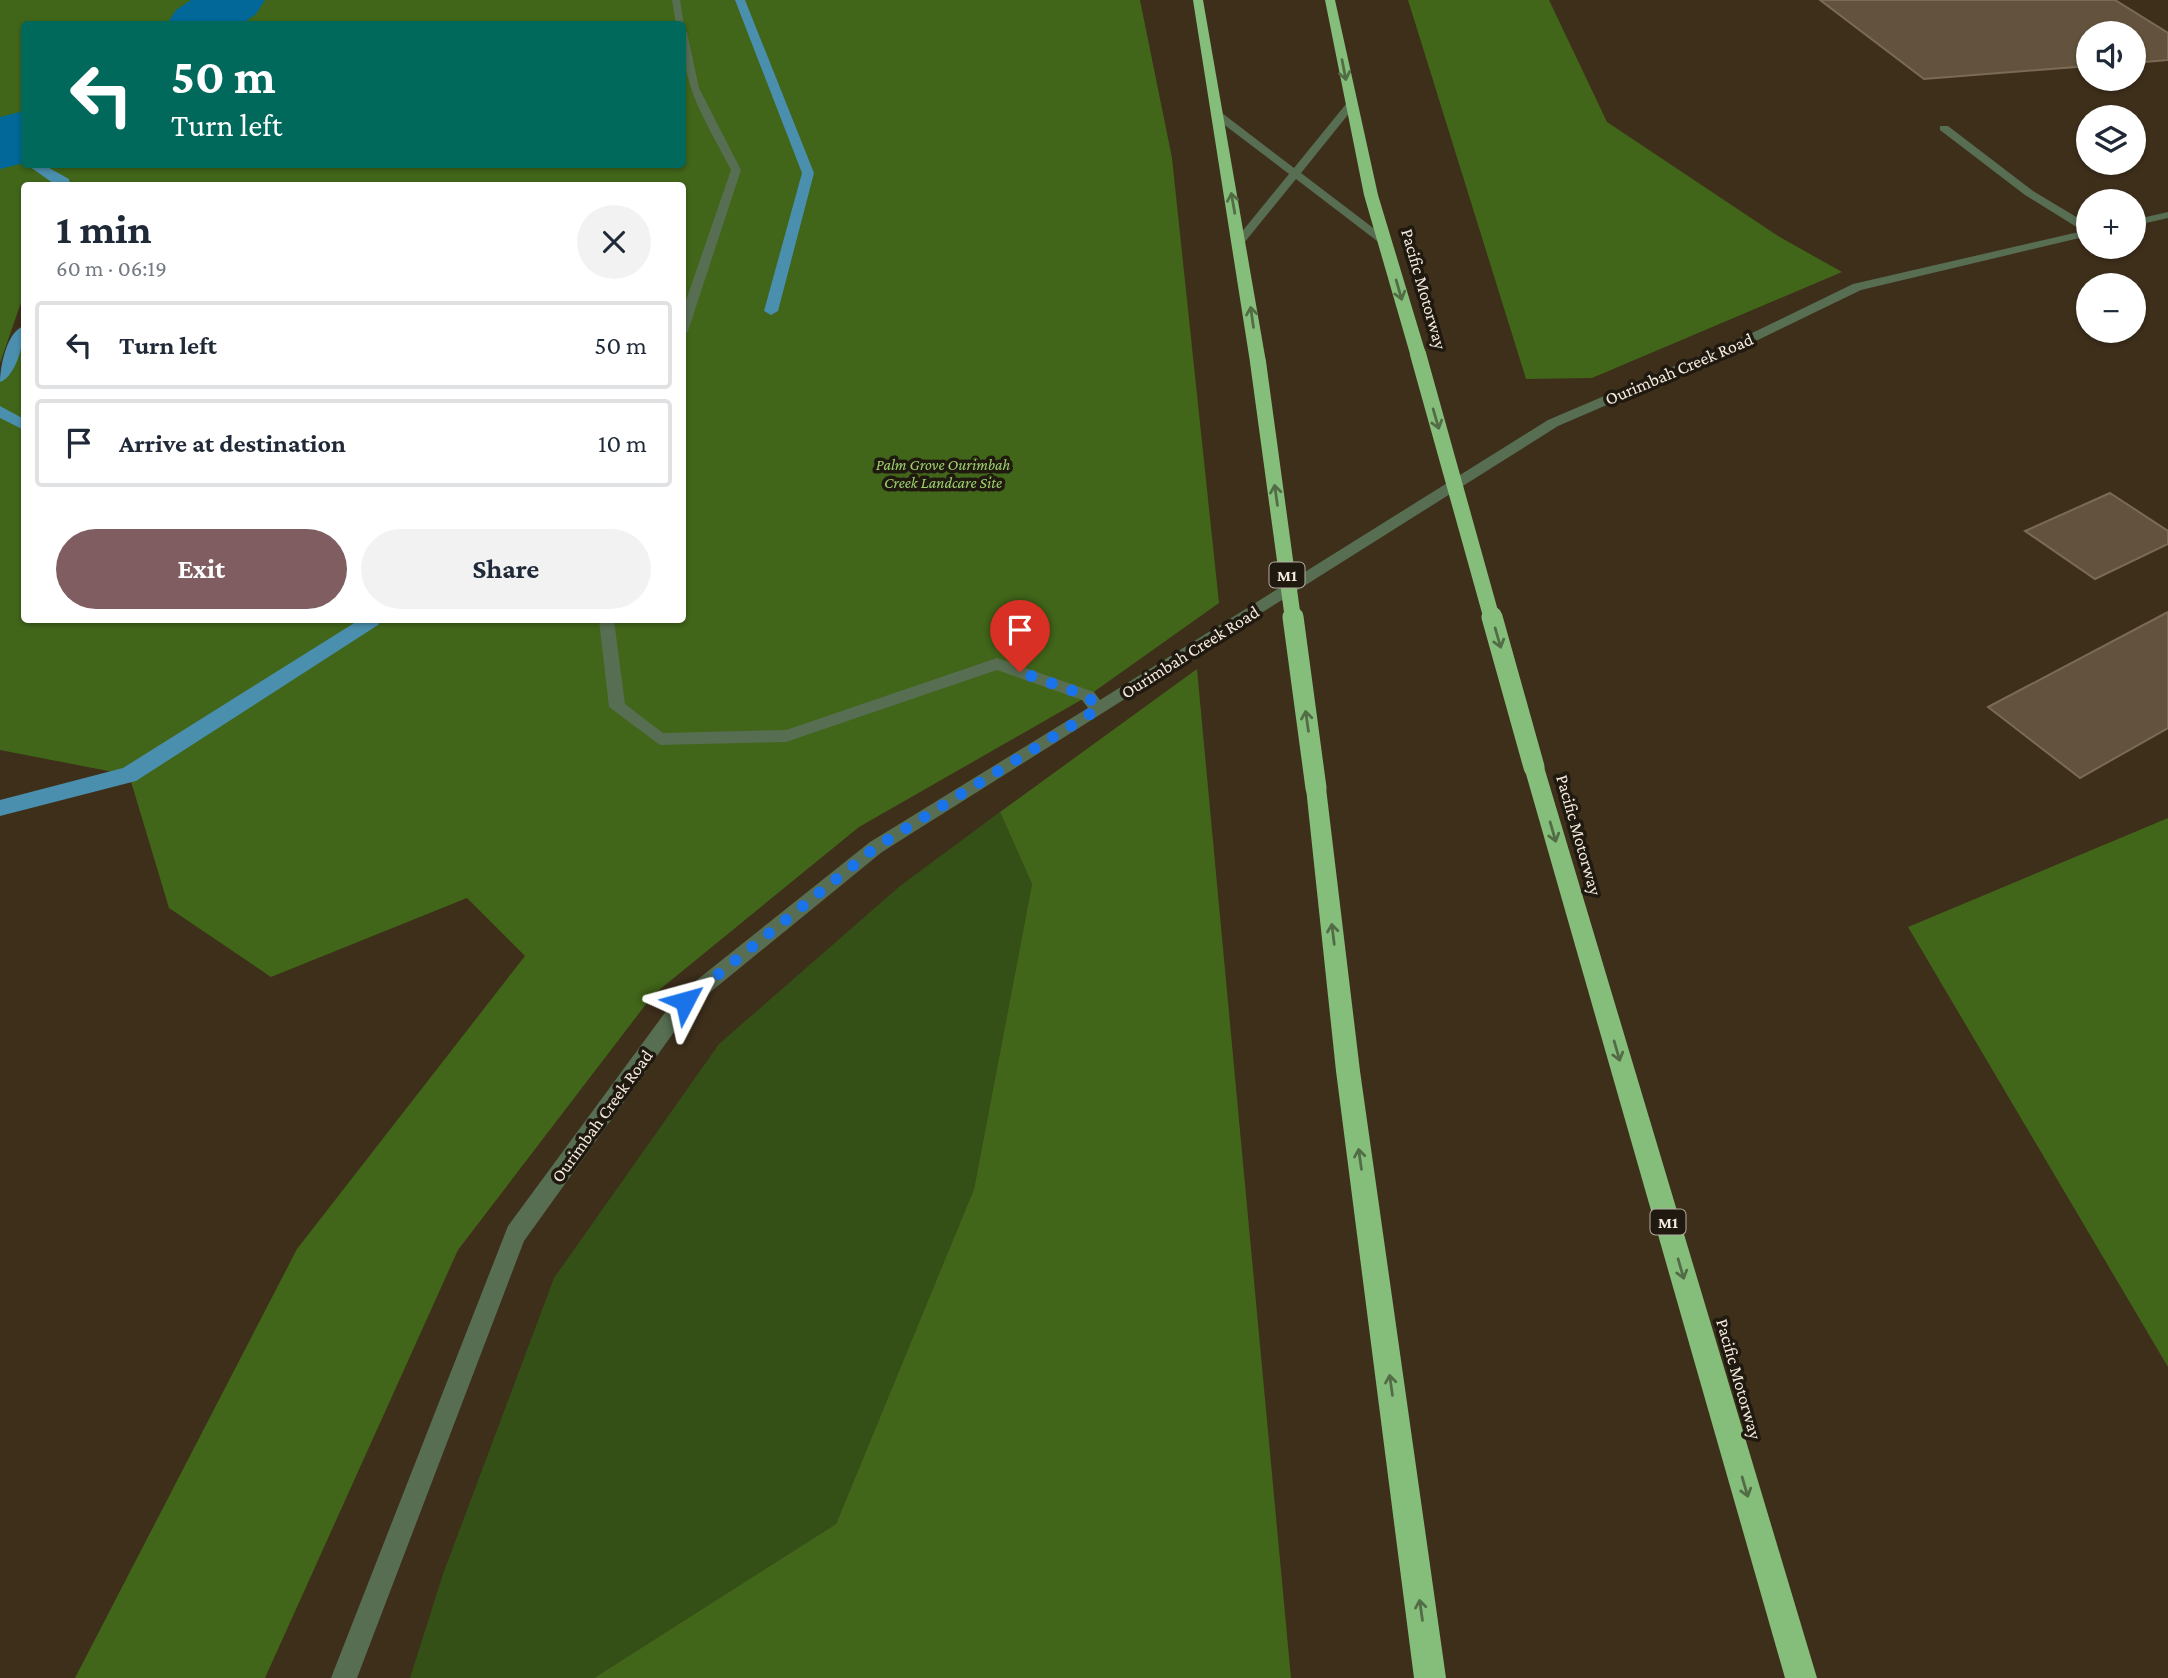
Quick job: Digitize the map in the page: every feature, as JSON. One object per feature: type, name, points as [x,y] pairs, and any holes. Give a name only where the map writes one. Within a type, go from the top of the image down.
[{"type":"highway","name":"Pacific Motorway","points":[[1331,1],[1350,106],[1385,242],[1534,767],[1801,1678]]},
{"type":"highway","name":"M1","points":[[1197,2],[1240,241],[1258,362],[1316,788],[1348,1071],[1430,1678]]},
{"type":"street","points":[[676,0],[680,21]]},
{"type":"street","points":[[686,51],[694,88],[736,170],[686,319]]},
{"type":"street","points":[[1240,241],[1350,106]]},
{"type":"street","points":[[1218,115],[1385,242]]},
{"type":"street","points":[[1944,128],[2029,193],[2076,223]]},
{"type":"street","points":[[2146,220],[2168,215]]},
{"type":"street","name":"Ourimbah Creek Road","points":[[344,1678],[516,1234],[685,1001],[876,847],[1553,423],[1756,336],[1857,286],[2076,234]]},
{"type":"street","points":[[606,623],[617,708],[660,739],[786,736],[997,664],[1088,696],[1098,709]]},
{"type":"green space","name":"Palm Grove Ourimbah Creek Landcare Site","points":[[0,0],[1140,0],[1172,158],[1219,603],[1088,696],[859,827],[653,995],[458,1250],[265,1678],[75,1678],[297,1249],[525,956],[467,898],[271,977],[169,908],[129,775],[0,750],[0,377],[21,336],[21,623],[686,623],[686,182],[21,182],[21,303],[0,363]]},
{"type":"green space","points":[[1408,0],[1549,0],[1607,122],[1778,236],[1842,272],[1592,378],[1526,379]]},
{"type":"green space","points":[[1197,669],[1291,1678],[594,1678],[836,1524],[974,1189],[1032,884],[1000,812]]},
{"type":"green space","points":[[1000,812],[1032,884],[974,1189],[836,1524],[594,1678],[410,1678],[443,1574],[554,1278],[719,1044],[900,886]]},
{"type":"green space","points":[[2168,818],[2168,1367],[1908,927]]},
{"type":"building","points":[[1820,0],[2115,0],[2168,33],[2168,60],[2146,62],[2146,21],[2076,21],[2076,67],[1924,79]]},
{"type":"building","points":[[2110,493],[2168,531],[2168,544],[2095,579],[2025,531]]},
{"type":"building","points":[[2168,612],[2168,728],[2080,778],[1988,707]]},
{"type":"waterway","points":[[204,21],[233,0]]},
{"type":"waterway","points":[[740,0],[808,173],[771,311]]},
{"type":"waterway","points":[[0,146],[21,135]]},
{"type":"waterway","points":[[0,147],[21,158]]},
{"type":"waterway","points":[[39,168],[64,182]]},
{"type":"waterway","points":[[0,377],[21,336]]},
{"type":"waterway","points":[[0,411],[21,423]]},
{"type":"waterway","points":[[0,808],[129,775],[367,623]]},
{"type":"route","points":[[685,1001],[876,847],[1098,709],[1088,696],[1020,672]]}]
